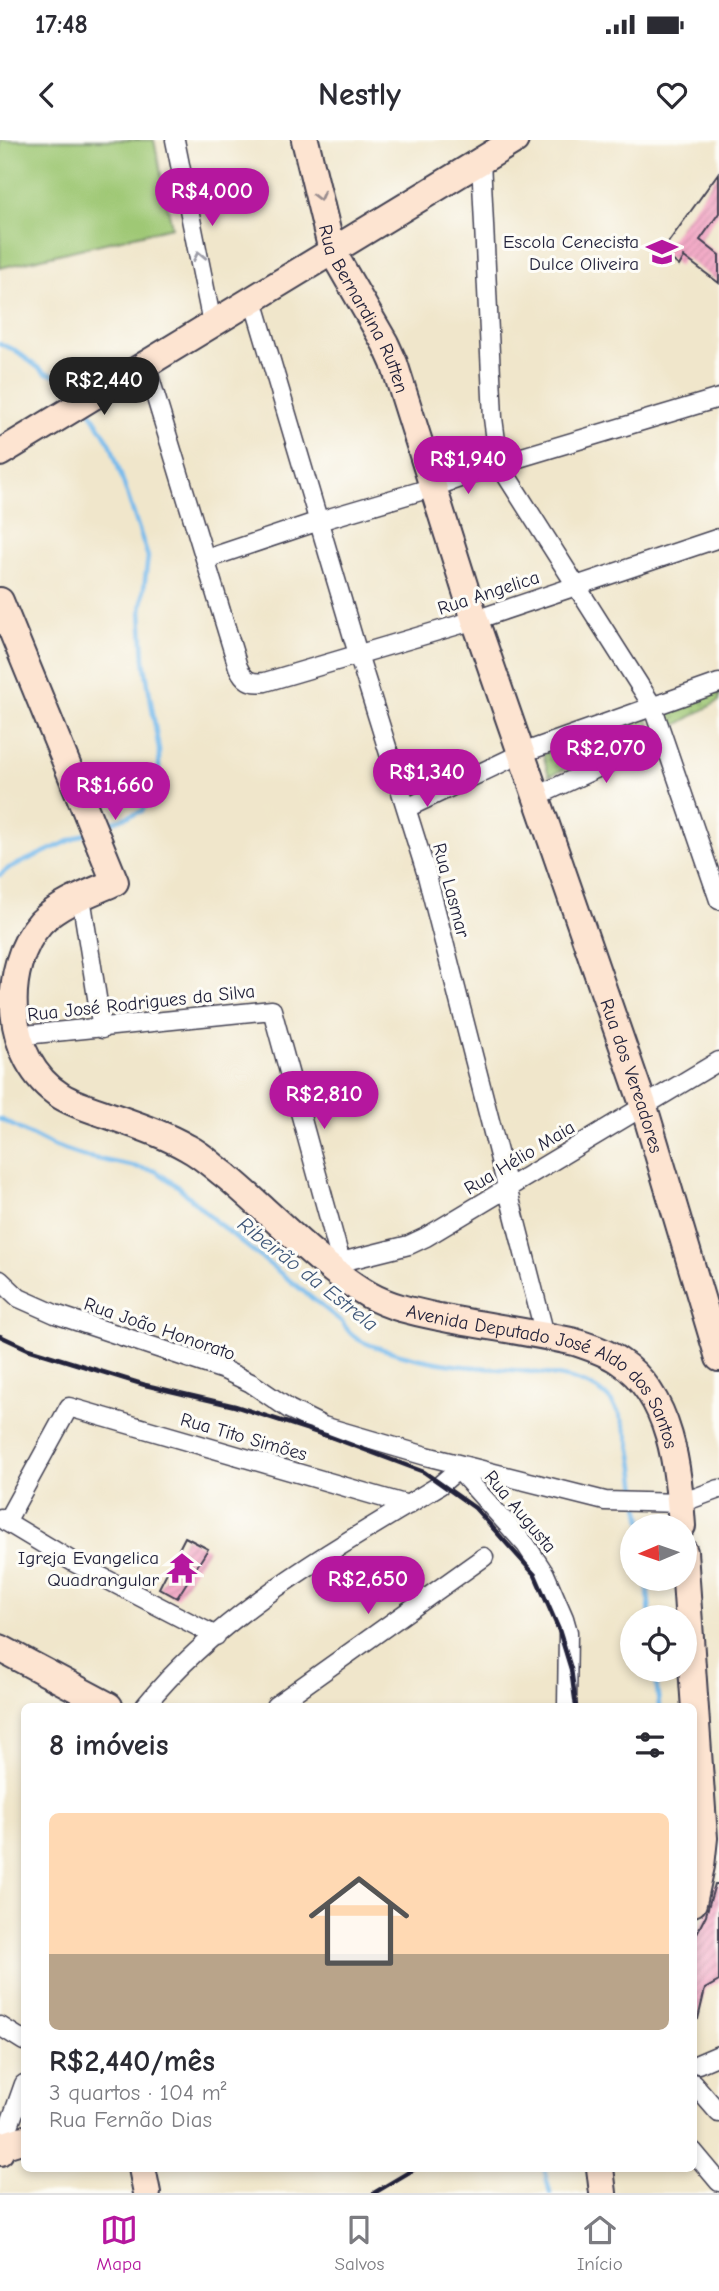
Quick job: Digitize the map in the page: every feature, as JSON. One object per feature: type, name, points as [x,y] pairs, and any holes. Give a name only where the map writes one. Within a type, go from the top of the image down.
[{"type":"street","points":[[175,140],[212,323]]},
{"type":"street","name":"Rua Bernardina Rutten","points":[[305,140],[332,251],[394,363],[475,620],[522,754]]},
{"type":"street","points":[[0,453],[515,140]]},
{"type":"street","points":[[481,160],[493,418],[499,464],[652,705],[719,900]]},
{"type":"street","name":"Rua Lasmar","points":[[253,300],[426,872],[545,1335]]},
{"type":"street","points":[[146,365],[206,559],[499,464],[719,398]]},
{"type":"street","name":"Rua Angelica","points":[[206,559],[242,677],[250,682],[269,680],[475,620],[719,538]]},
{"type":"street","name":"Avenida Deputado José Aldo dos Santos","points":[[0,601],[115,881],[41,921],[19,950],[11,972],[8,998],[15,1036],[25,1060],[36,1075],[63,1097],[157,1133],[190,1149],[239,1186],[369,1295],[390,1304],[460,1321],[545,1335],[595,1349],[620,1362],[652,1397],[668,1431],[678,1511]]},
{"type":"street","points":[[407,808],[522,754],[719,683]]},
{"type":"street","points":[[535,796],[662,738]]},
{"type":"street","name":"Rua dos Vereadores","points":[[522,754],[644,1107],[719,1358]]},
{"type":"street","points":[[81,898],[102,1029]]},
{"type":"street","name":"Rua José Rodrigues da Silva","points":[[15,1036],[272,1010],[337,1266]]},
{"type":"street","name":"Rua Hélio Maia","points":[[337,1266],[409,1245],[426,1237],[719,1061]]},
{"type":"street","name":"Rua João Honorato","points":[[0,1280],[19,1298],[55,1314],[213,1365],[239,1377],[289,1409],[323,1426],[462,1466],[605,1501],[678,1511]]},
{"type":"street","name":"Rua Tito Simões","points":[[3,1520],[69,1407],[408,1505]]},
{"type":"street","points":[[147,1703],[164,1682],[216,1636],[290,1578],[440,1485],[462,1466]]},
{"type":"street","name":"Rua Augusta","points":[[462,1466],[464,1476],[536,1559],[564,1618],[568,1646],[567,1703]]},
{"type":"street","points":[[678,1511],[719,1489]]},
{"type":"street","points":[[3,1520],[75,1563],[216,1636]]},
{"type":"street","points":[[279,1703],[484,1557]]},
{"type":"street","points":[[687,1591],[695,1703]]},
{"type":"street","points":[[0,1648],[103,1703]]},
{"type":"street","points":[[697,1738],[704,1838],[697,1884]]},
{"type":"street","points":[[0,2026],[21,2039]]},
{"type":"street","points":[[698,2064],[719,2055]]},
{"type":"street","points":[[697,2088],[719,2113]]},
{"type":"street","points":[[9,2146],[21,2098]]},
{"type":"street","points":[[697,2156],[719,2182]]},
{"type":"street","points":[[143,2172],[147,2193]]},
{"type":"street","points":[[600,2172],[603,2193]]},
{"type":"green space","points":[[0,140],[154,140],[172,227],[0,268]]},
{"type":"green space","points":[[719,687],[719,701],[671,728],[663,706]]},
{"type":"green space","points":[[646,714],[652,732],[549,776],[543,754]]},
{"type":"building","points":[[719,172],[719,213],[700,240],[719,255],[719,283],[684,257],[679,266],[662,251]]},
{"type":"building","name":"Igreja Evangelica Quadrangular","points":[[185,1537],[208,1549],[177,1598],[159,1588]]},
{"type":"building","points":[[715,1884],[719,1884],[719,1981],[705,1989],[698,2019],[697,1933],[706,1915]]},
{"type":"waterway","name":"Ribeirão da Estrela","points":[[0,344],[15,350],[45,373],[67,378],[79,395]]},
{"type":"waterway","name":"Ribeirão da Estrela","points":[[90,411],[111,445],[148,557],[141,611],[144,660],[159,750],[159,775],[153,793],[142,811],[103,826]]},
{"type":"waterway","name":"Ribeirão da Estrela","points":[[0,875],[9,868],[85,834]]},
{"type":"waterway","name":"Ribeirão da Estrela","points":[[0,1119],[51,1145],[83,1156],[156,1171],[180,1188],[215,1221],[342,1322],[352,1335],[363,1342],[403,1355],[437,1362],[563,1377],[601,1392],[613,1404],[624,1426],[631,1448],[638,1496]]},
{"type":"waterway","name":"Ribeirão da Estrela","points":[[639,1505],[641,1514]]},
{"type":"waterway","name":"Ribeirão da Estrela","points":[[648,1591],[649,1605]]},
{"type":"waterway","name":"Ribeirão da Estrela","points":[[656,1682],[659,1703]]},
{"type":"waterway","name":"Ribeirão da Estrela","points":[[545,2172],[550,2193]]},
{"type":"railway","points":[[0,1336],[28,1349],[145,1385],[235,1406],[328,1436],[424,1472],[475,1508],[535,1575],[559,1630],[571,1669],[576,1703]]},
{"type":"railway","points":[[374,2193],[409,2172]]},
{"type":"place","name":"Escola Cenecista Dulce Oliveira","points":[[662,252]]},
{"type":"place","name":"Igreja Evangelica Quadrangular","points":[[182,1568]]}]
